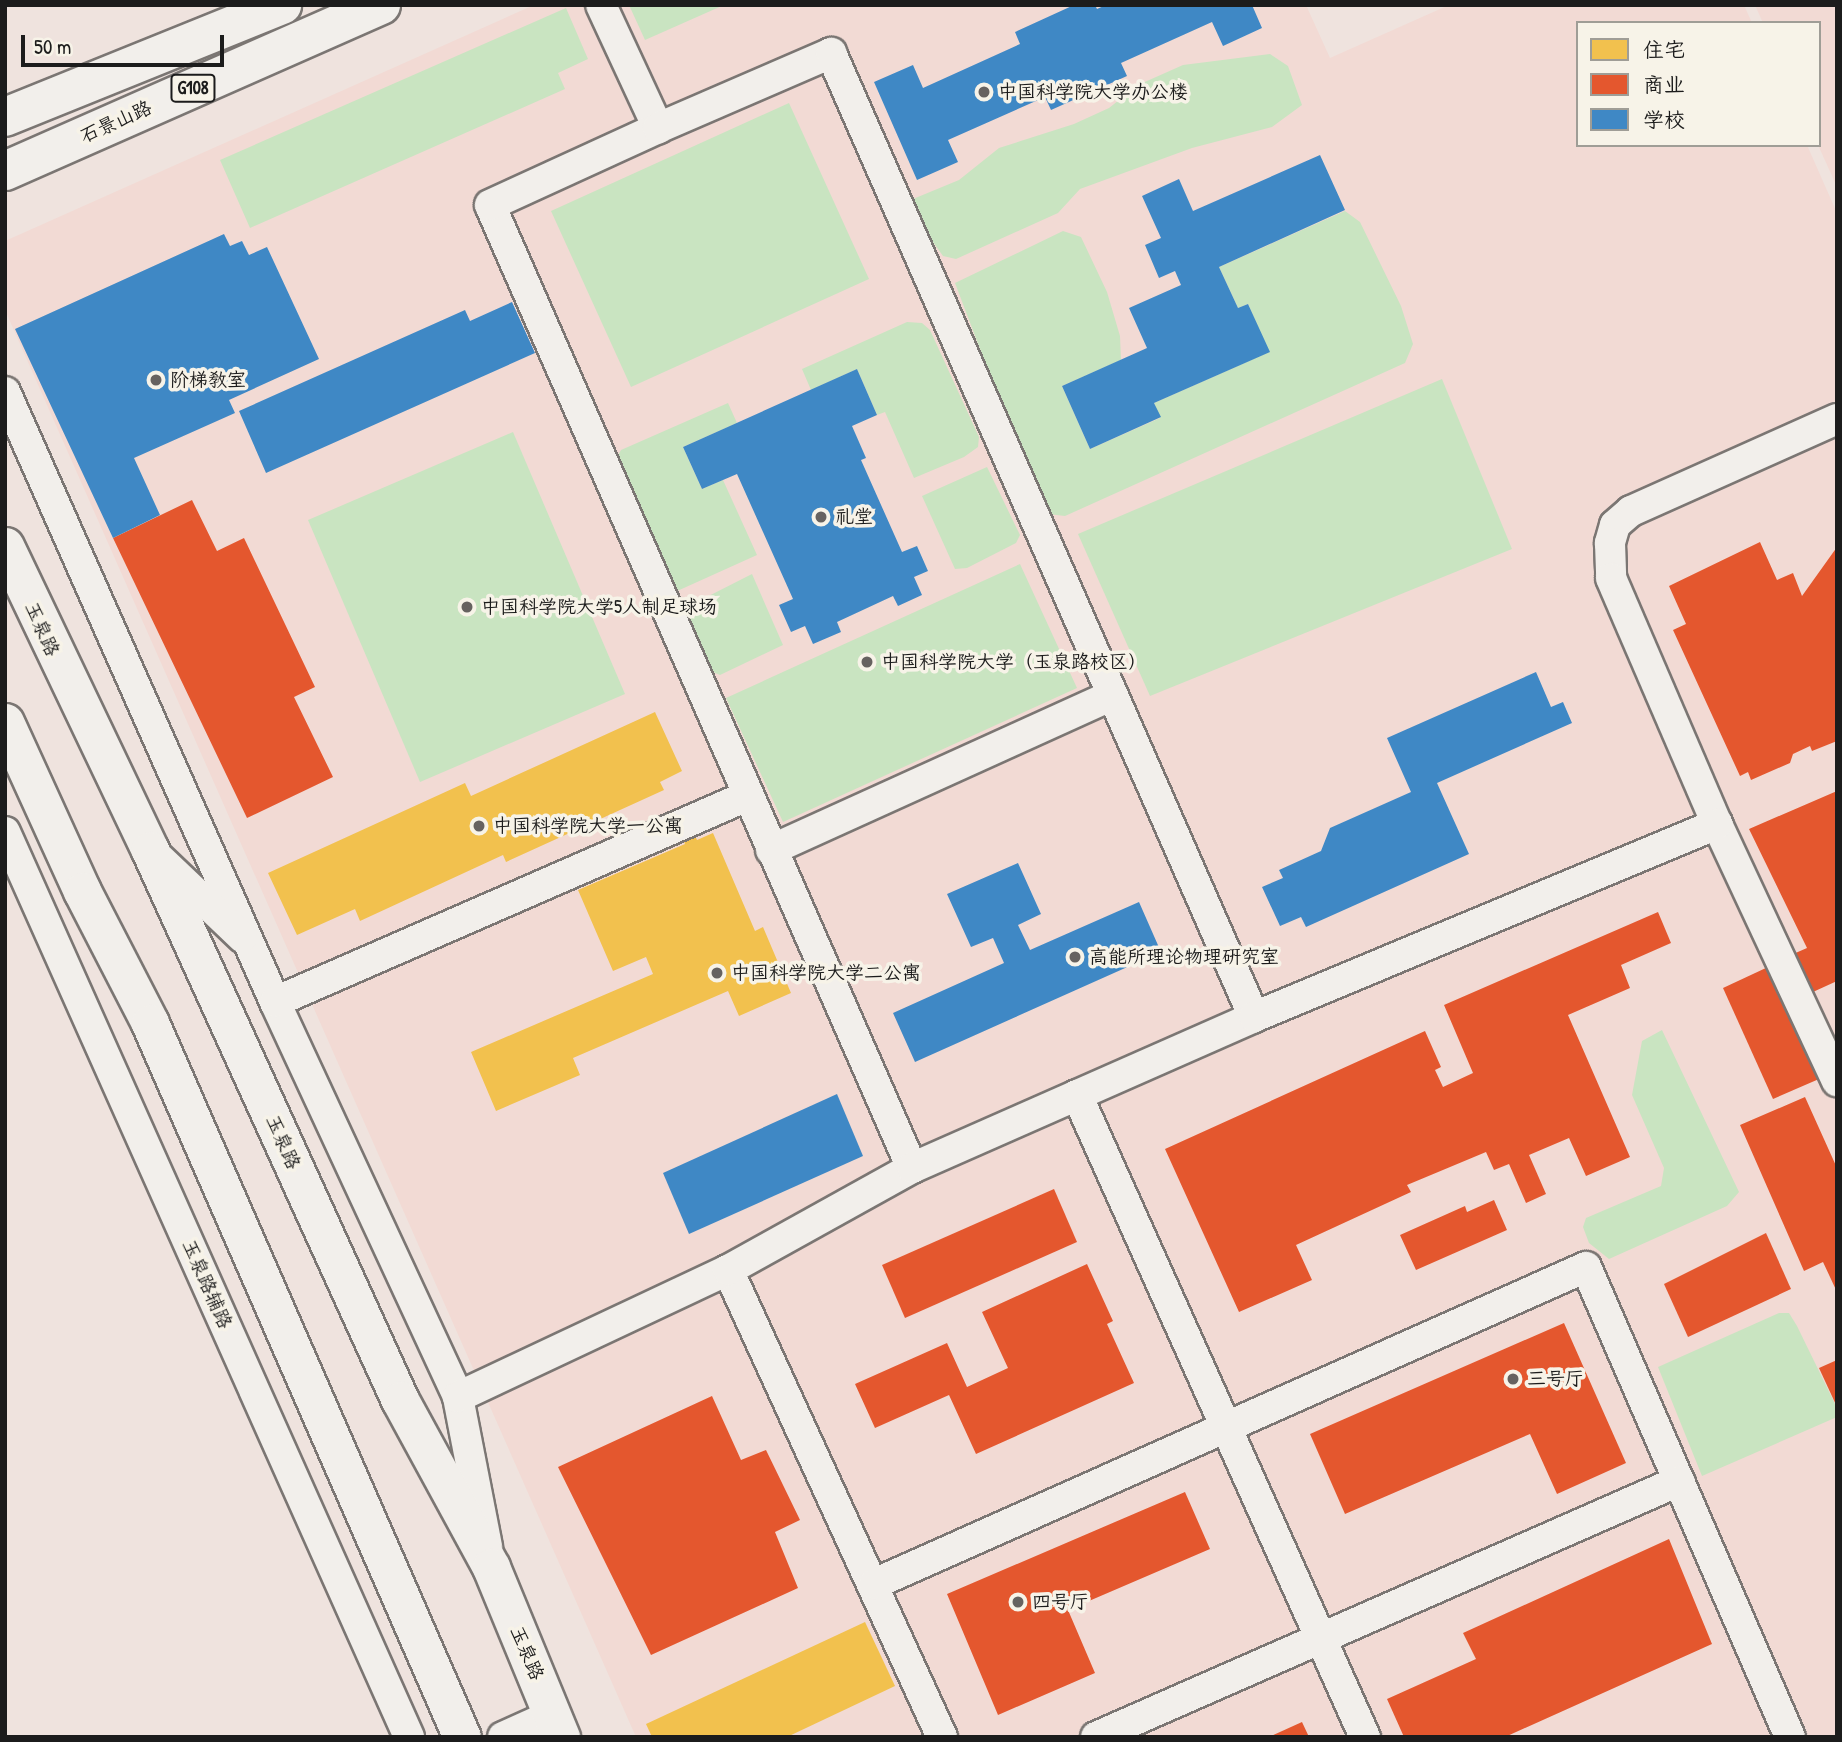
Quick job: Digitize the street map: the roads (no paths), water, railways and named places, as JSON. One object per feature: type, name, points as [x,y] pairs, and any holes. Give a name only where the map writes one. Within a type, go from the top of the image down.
[{"type":"highway","name":"G108","points":[[5,117],[282,5]]},
{"type":"highway","name":"石景山路","points":[[5,171],[381,5]]},
{"type":"main road","name":"玉泉路","points":[[5,546],[150,850],[400,1400],[491,1567],[557,1726]]},
{"type":"main road","points":[[5,722],[82,891],[150,1023],[462,1737]]},
{"type":"street","points":[[601,5],[659,128]]},
{"type":"street","points":[[912,1168],[490,205],[659,128],[831,53],[1254,1017]]},
{"type":"street","points":[[5,392],[275,1002],[457,1397],[491,1567]]},
{"type":"street","points":[[1837,419],[1632,511],[1615,525],[1610,543],[1611,578],[1717,824],[1837,1081]]},
{"type":"street","points":[[771,850],[1113,695]]},
{"type":"street","points":[[275,1002],[747,796]]},
{"type":"street","points":[[457,1397],[729,1270],[912,1168],[1254,1017],[1717,824]]},
{"type":"street","name":"玉泉路辅路","points":[[5,832],[409,1737]]},
{"type":"street","points":[[150,850],[252,946]]},
{"type":"street","points":[[1077,1095],[1365,1737]]},
{"type":"street","points":[[874,1584],[1586,1267],[1790,1737]]},
{"type":"street","points":[[729,1270],[942,1737]]},
{"type":"street","points":[[1096,1737],[1679,1481]]},
{"type":"street","points":[[503,1737],[557,1726]]},
{"type":"place","name":"中国科学院大学办公楼","points":[[984,92]]},
{"type":"place","name":"阶梯教室","points":[[156,380]]},
{"type":"place","name":"礼堂","points":[[821,517]]},
{"type":"place","name":"中国科学院大学5人制足球场","points":[[467,607]]},
{"type":"place","name":"中国科学院大学（玉泉路校区）","points":[[867,662]]},
{"type":"place","name":"中国科学院大学一公寓","points":[[479,826]]},
{"type":"place","name":"高能所理论物理研究室","points":[[1075,957]]},
{"type":"place","name":"中国科学院大学二公寓","points":[[717,973]]},
{"type":"place","name":"三号厅","points":[[1513,1379]]},
{"type":"place","name":"四号厅","points":[[1018,1602]]}]
